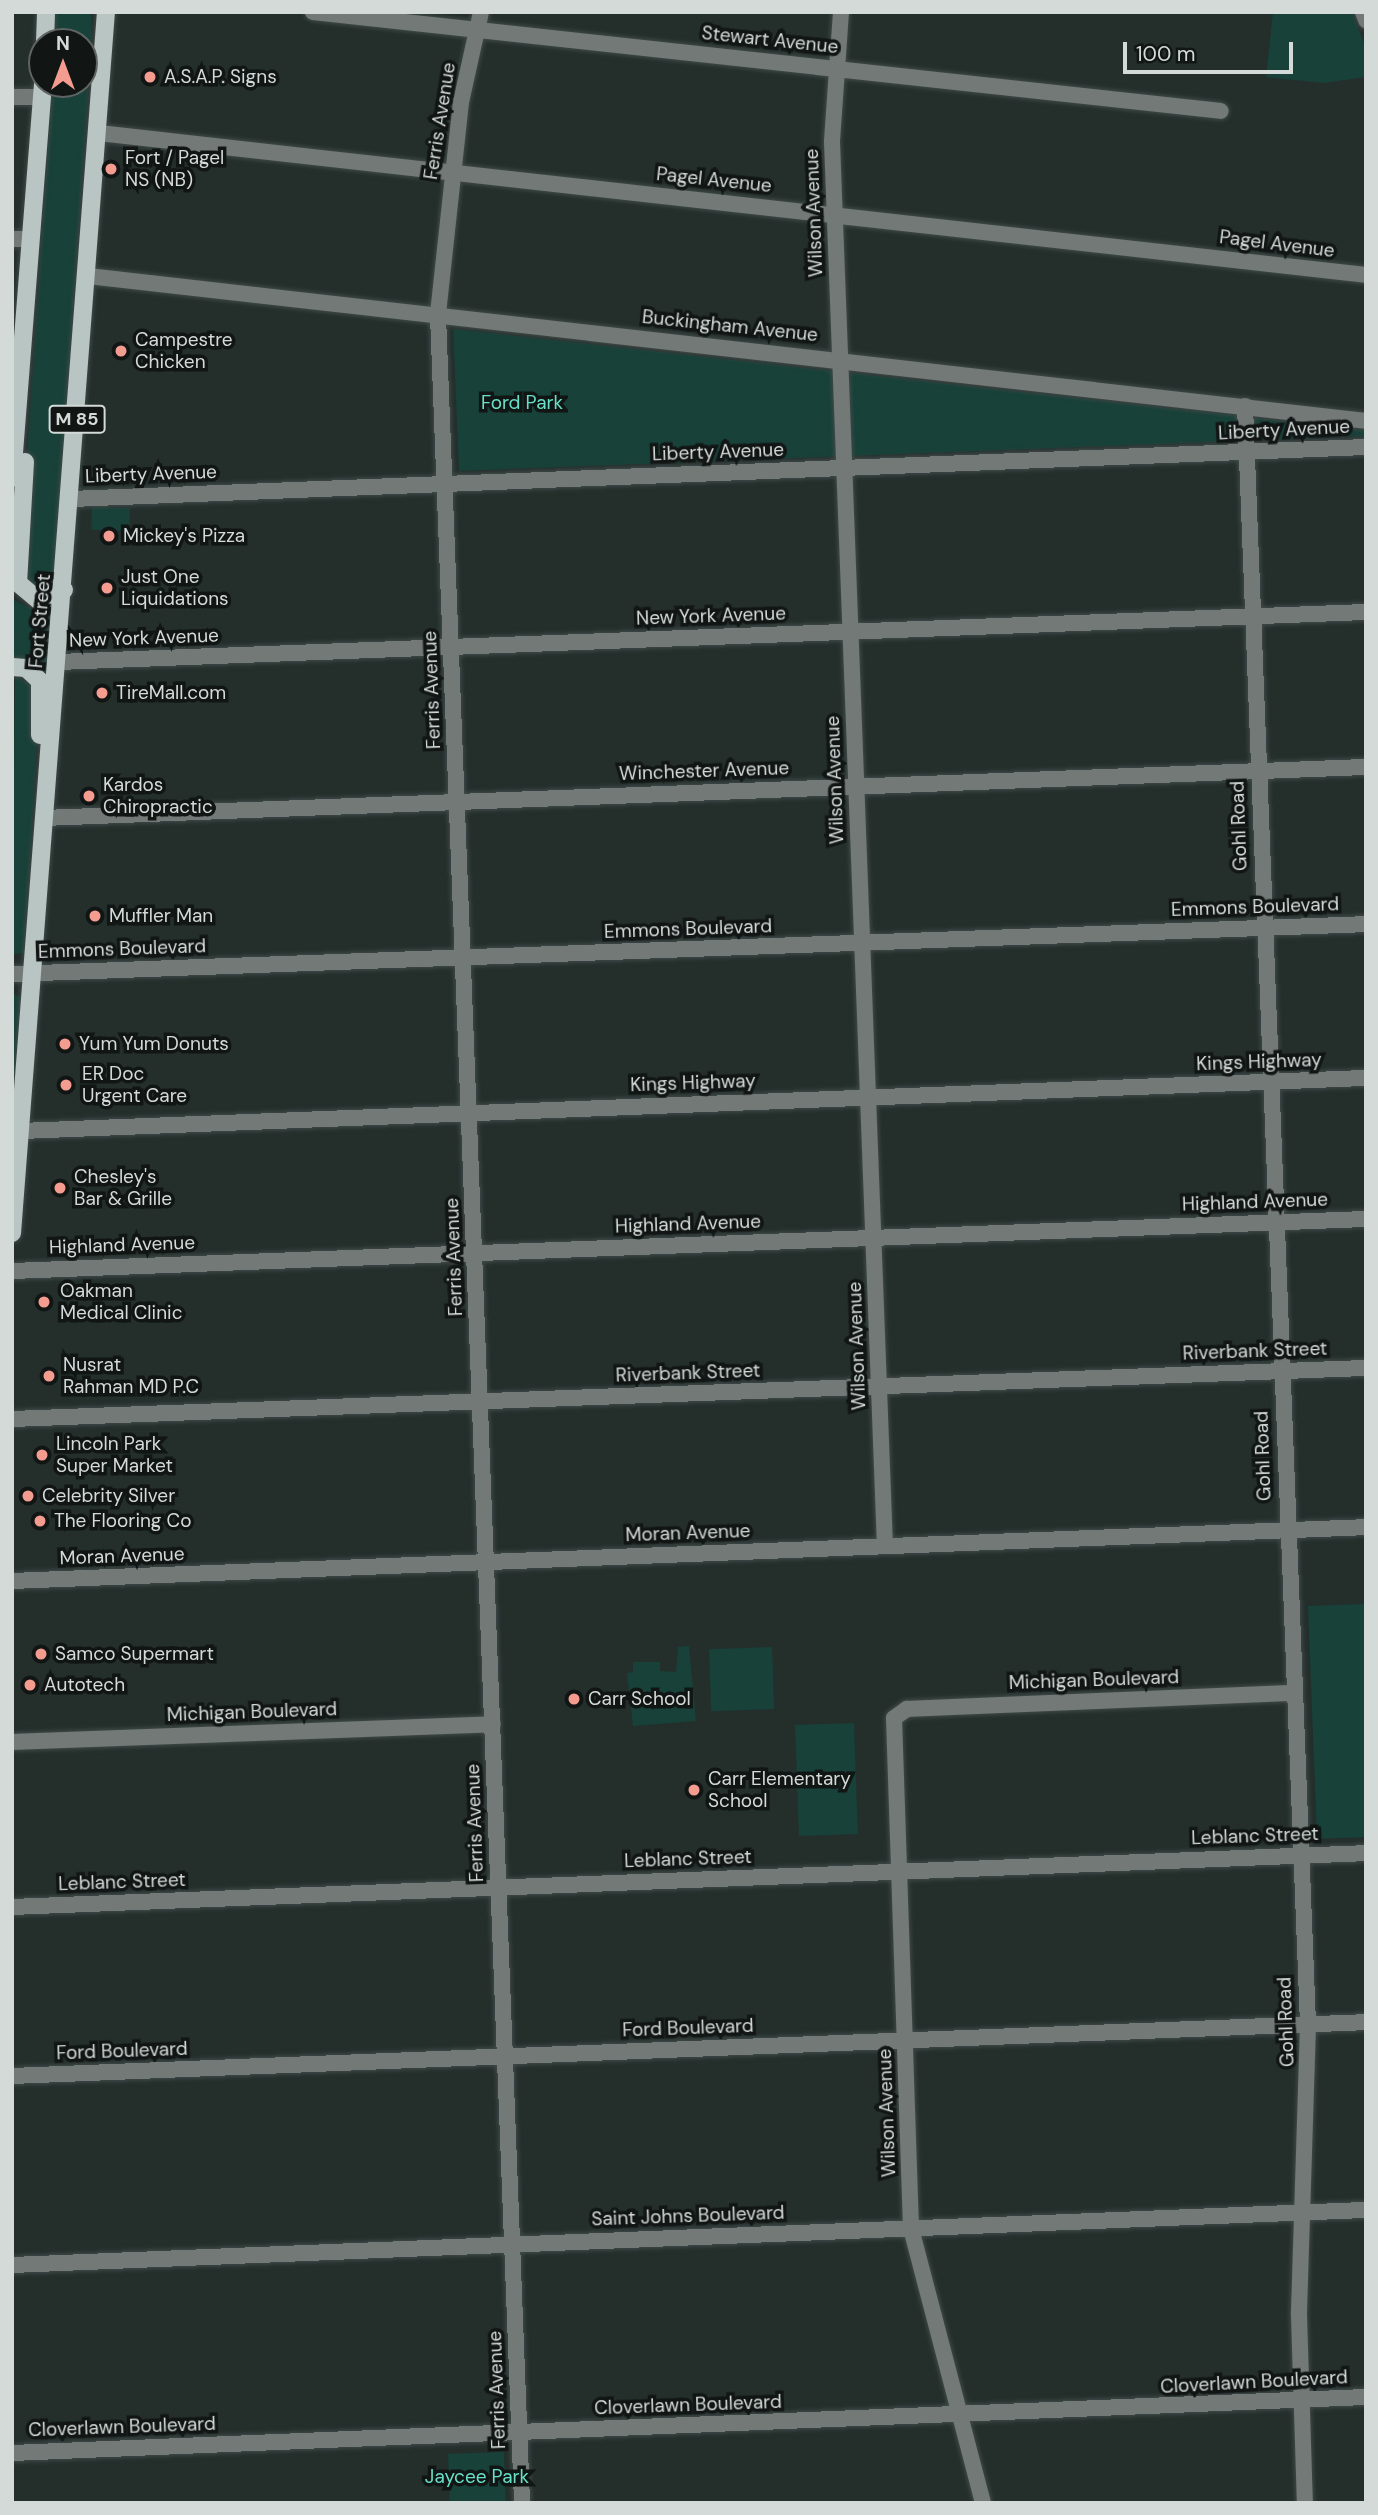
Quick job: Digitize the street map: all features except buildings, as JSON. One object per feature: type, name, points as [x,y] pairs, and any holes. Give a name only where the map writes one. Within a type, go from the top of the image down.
[{"type":"main road","points":[[95,12],[100,108]]},
{"type":"main road","name":"Fort Street","points":[[12,1233],[34,974],[43,822],[64,590],[106,12]]},
{"type":"main road","points":[[12,478],[18,407],[16,381],[42,98]]},
{"type":"main road","points":[[18,407],[26,438],[18,583],[41,602],[64,590]]},
{"type":"main road","points":[[12,667],[26,668],[40,681],[36,808],[43,822]]},
{"type":"street","name":"Stewart Avenue","points":[[313,12],[479,20],[836,68],[1222,111]]},
{"type":"street","name":"Wilson Avenue","points":[[841,12],[836,68],[835,214],[885,1546]]},
{"type":"street","points":[[1363,12],[1366,20]]},
{"type":"street","name":"Ferris Avenue","points":[[479,20],[453,171],[438,316],[498,1888],[507,2056],[511,2244],[522,2503]]},
{"type":"street","name":"Pagel Avenue","points":[[99,133],[1366,275]]},
{"type":"street","points":[[12,239],[31,239]]},
{"type":"street","name":"Buckingham Avenue","points":[[88,276],[1366,421]]},
{"type":"street","name":"Gohl Road","points":[[1245,407],[1308,2025],[1302,2400],[1306,2503]]},
{"type":"street","name":"Liberty Avenue","points":[[71,499],[1366,447]]},
{"type":"street","name":"New York Avenue","points":[[58,662],[1366,612]]},
{"type":"street","name":"Winchester Avenue","points":[[43,822],[457,802],[1366,766]]},
{"type":"street","name":"Emmons Boulevard","points":[[12,974],[1366,924]]},
{"type":"street","name":"Kings Highway","points":[[21,1131],[1366,1078]]},
{"type":"street","name":"Highland Avenue","points":[[12,1271],[1366,1219]]},
{"type":"street","name":"Riverbank Street","points":[[12,1419],[1366,1368]]},
{"type":"street","name":"Moran Avenue","points":[[12,1581],[1366,1527]]},
{"type":"street","name":"Michigan Boulevard","points":[[897,1714],[1294,1693]]},
{"type":"street","name":"Wilson Avenue","points":[[897,1714],[899,1872],[911,2228],[957,2416],[983,2503]]},
{"type":"street","name":"Michigan Boulevard","points":[[12,1742],[493,1724]]},
{"type":"street","name":"Leblanc Street","points":[[12,1907],[1366,1853]]},
{"type":"street","name":"Ford Boulevard","points":[[12,2076],[1366,2022]]},
{"type":"street","name":"Saint Johns Boulevard","points":[[12,2264],[1366,2210]]},
{"type":"street","name":"Cloverlawn Boulevard","points":[[12,2453],[1366,2397]]},
{"type":"green space","points":[[55,12],[91,12],[92,28],[56,28]]},
{"type":"green space","points":[[1273,12],[1352,12],[1366,49],[1366,77],[1324,83],[1266,77]]},
{"type":"green space","points":[[51,98],[88,98],[54,580],[41,593],[29,587],[20,561]]},
{"type":"green space","name":"Ford Park","points":[[453,329],[1366,430],[1366,436],[459,471]]},
{"type":"green space","points":[[92,507],[130,508],[129,531],[91,530]]},
{"type":"green space","points":[[12,599],[38,612],[52,611],[47,672],[34,662],[12,659]]},
{"type":"green space","points":[[15,677],[30,684],[39,710],[24,953],[12,954]]},
{"type":"green space","points":[[12,994],[21,997],[12,1111]]},
{"type":"green space","points":[[1366,1604],[1366,1837],[1317,1839],[1308,1606]]},
{"type":"green space","points":[[689,1646],[696,1721],[633,1726],[627,1673],[633,1672],[633,1662],[660,1662],[660,1671],[676,1672],[678,1647]]},
{"type":"green space","points":[[772,1647],[774,1709],[711,1711],[709,1649]]},
{"type":"green space","points":[[854,1723],[858,1834],[799,1836],[795,1725]]},
{"type":"green space","name":"Jaycee Park","points":[[504,2452],[506,2503],[450,2503],[448,2454]]},
{"type":"place","name":"A.S.A.P. Signs","points":[[150,77]]},
{"type":"place","name":"Fort / Pagel NS (NB)","points":[[111,169]]},
{"type":"place","name":"Campestre Chicken","points":[[121,351]]},
{"type":"place","name":"Mickey's Pizza","points":[[109,536]]},
{"type":"place","name":"Just One Liquidations","points":[[107,588]]},
{"type":"place","name":"TireMall.com","points":[[102,693]]},
{"type":"place","name":"Kardos Chiropractic","points":[[89,796]]},
{"type":"place","name":"Muffler Man","points":[[95,916]]},
{"type":"place","name":"Yum Yum Donuts","points":[[65,1044]]},
{"type":"place","name":"ER Doc Urgent Care","points":[[66,1085]]},
{"type":"place","name":"Chesley's Bar & Grille","points":[[60,1188]]},
{"type":"place","name":"Oakman Medical Clinic","points":[[44,1302]]},
{"type":"place","name":"Nusrat Rahman MD P.C","points":[[49,1376]]},
{"type":"place","name":"Lincoln Park Super Market","points":[[42,1455]]},
{"type":"place","name":"Celebrity Silver","points":[[28,1496]]},
{"type":"place","name":"The Flooring Co","points":[[40,1521]]},
{"type":"place","name":"Samco Supermart","points":[[41,1654]]},
{"type":"place","name":"Autotech","points":[[30,1685]]},
{"type":"place","name":"Carr School","points":[[574,1699]]},
{"type":"place","name":"Carr Elementary School","points":[[694,1790]]}]
